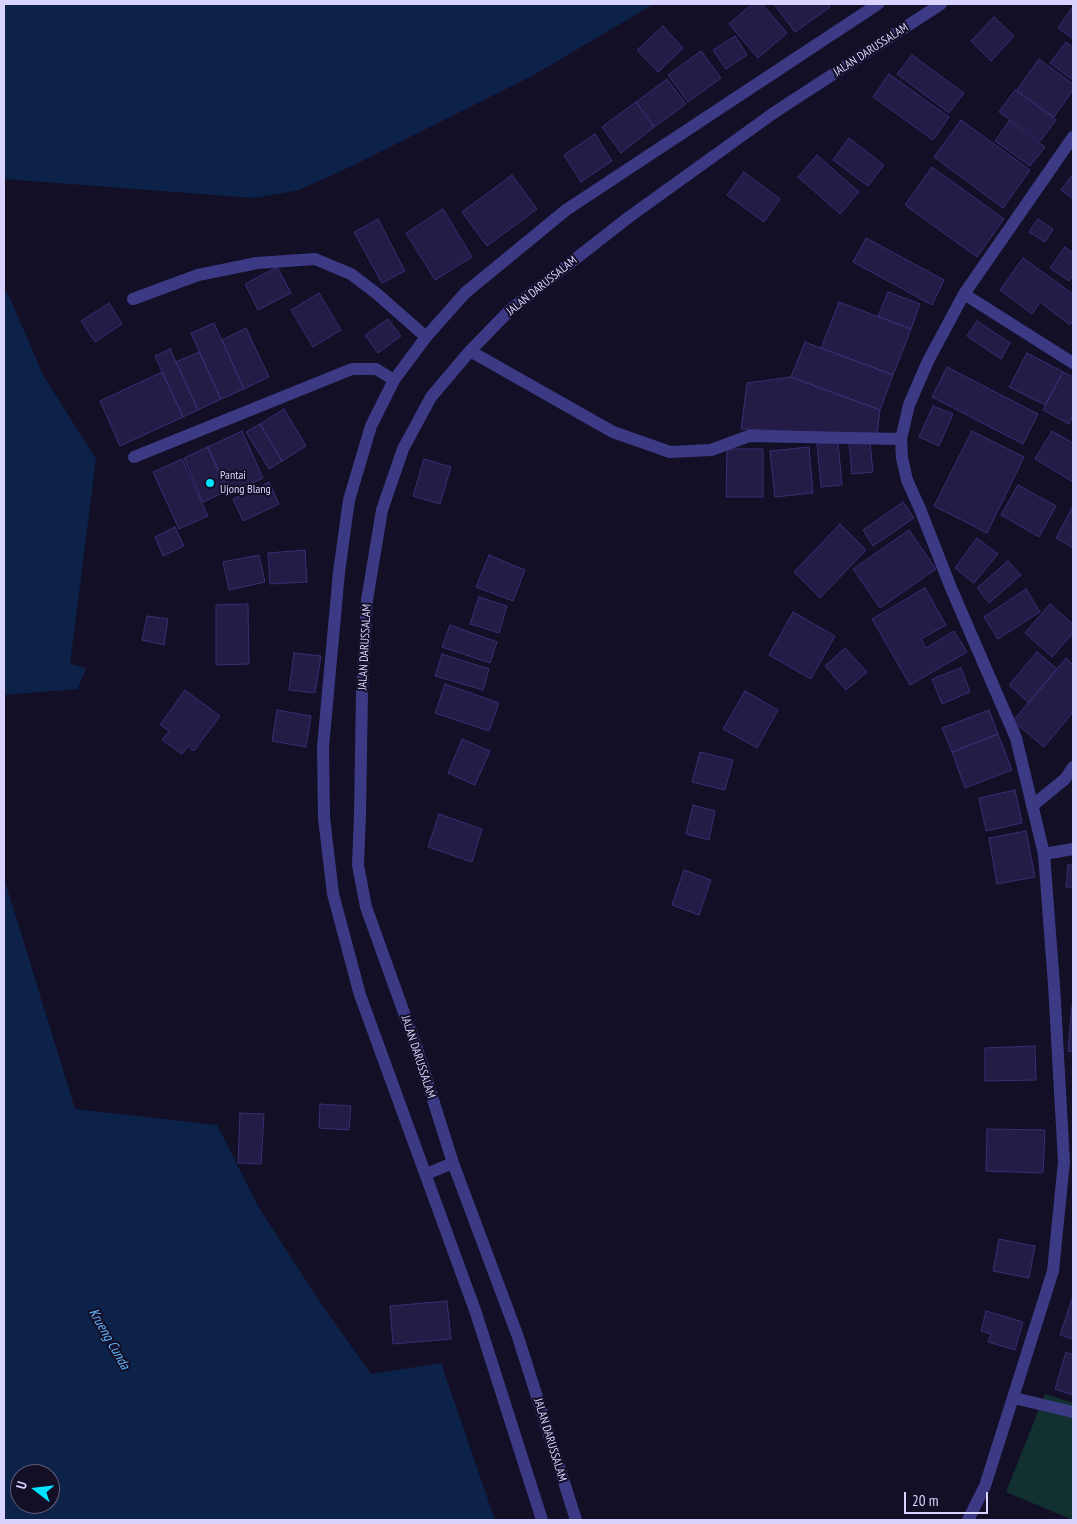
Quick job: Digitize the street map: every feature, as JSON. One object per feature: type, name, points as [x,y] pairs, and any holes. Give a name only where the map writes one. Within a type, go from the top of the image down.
[{"type":"street","points":[[542,1520],[476,1313],[360,995],[333,894],[324,818],[324,738],[338,581],[350,500],[370,426],[394,380],[426,337],[466,293],[566,210],[878,4]]},
{"type":"street","name":"JALAN DARUSSALAM","points":[[576,1520],[518,1337],[453,1163],[416,1049],[366,907],[358,865],[362,692],[367,600],[382,510],[404,449],[431,397],[470,351],[510,310],[629,217],[775,112],[942,4]]},
{"type":"street","points":[[968,1520],[985,1486],[1053,1271],[1069,1163],[1044,854],[1016,738],[907,480],[902,458],[901,439],[909,405],[928,361],[964,294],[1073,137]]},
{"type":"street","points":[[133,299],[198,275],[257,263],[315,259],[351,274],[376,293],[426,337]]},
{"type":"street","points":[[964,294],[1073,363]]},
{"type":"street","points":[[470,351],[613,432],[670,452],[711,450],[749,436],[901,439]]},
{"type":"street","points":[[134,457],[352,369],[376,369],[394,380]]},
{"type":"street","points":[[1032,806],[1065,779],[1073,767]]},
{"type":"street","points":[[1044,854],[1073,849]]},
{"type":"street","points":[[426,1174],[453,1163]]},
{"type":"street","points":[[1014,1398],[1073,1412]]},
{"type":"green space","points":[[1045,1394],[1073,1403],[1073,1520],[1006,1492]]},
{"type":"water","points":[[4,4],[654,4],[532,76],[352,166],[299,190],[254,198],[4,179]]},
{"type":"water","points":[[4,290],[9,296],[43,375],[96,459],[70,664],[86,668],[78,689],[4,695]]},
{"type":"water","name":"Krueng Cunda","points":[[4,878],[75,1109],[217,1125],[259,1208],[322,1305],[371,1374],[441,1363],[495,1520],[4,1520]]},
{"type":"building","points":[[752,4],[762,4],[787,33],[758,58],[729,24]]},
{"type":"building","points":[[774,4],[827,4],[830,7],[795,32]]},
{"type":"building","points":[[1073,6],[1073,39],[1058,28]]},
{"type":"building","points":[[994,17],[1014,36],[991,61],[971,41]]},
{"type":"building","points":[[663,26],[683,48],[658,72],[637,50]]},
{"type":"building","points":[[735,36],[747,55],[726,69],[713,50]]},
{"type":"building","points":[[1066,42],[1073,47],[1073,80],[1050,63]]},
{"type":"building","points":[[701,51],[721,78],[688,102],[668,75]]},
{"type":"building","points":[[912,55],[964,93],[949,113],[897,74]]},
{"type":"building","points":[[1039,59],[1073,84],[1073,90],[1054,117],[1017,90]]},
{"type":"building","points":[[889,74],[949,117],[933,140],[873,97]]},
{"type":"building","points":[[667,79],[686,104],[654,127],[636,102]]},
{"type":"building","points":[[1015,90],[1056,120],[1040,141],[999,112]]},
{"type":"building","points":[[636,102],[654,127],[621,153],[602,127]]},
{"type":"building","points":[[961,120],[1030,170],[1003,208],[934,157]]},
{"type":"building","points":[[1009,121],[1045,147],[1030,166],[995,141]]},
{"type":"building","points":[[595,134],[612,161],[581,182],[564,155]]},
{"type":"building","points":[[849,138],[884,165],[868,186],[833,160]]},
{"type":"building","points":[[817,155],[859,192],[840,214],[798,177]]},
{"type":"building","points":[[932,167],[1004,219],[977,257],[905,205]]},
{"type":"building","points":[[744,172],[780,199],[764,222],[727,195]]},
{"type":"building","points":[[1073,174],[1073,199],[1061,190]]},
{"type":"building","points":[[512,175],[537,209],[487,246],[462,212]]},
{"type":"building","points":[[443,209],[472,257],[435,280],[406,233]]},
{"type":"building","points":[[378,219],[405,271],[382,283],[354,232]]},
{"type":"building","points":[[1038,219],[1053,229],[1045,242],[1029,232]]},
{"type":"building","points":[[866,238],[944,280],[932,305],[853,262]]},
{"type":"building","points":[[1065,247],[1073,253],[1073,274],[1069,281],[1050,268]]},
{"type":"building","points":[[1023,258],[1073,294],[1073,320],[1070,325],[1040,302],[1032,314],[1000,290]]},
{"type":"building","points":[[277,267],[291,293],[258,310],[245,284]]},
{"type":"building","points":[[888,292],[920,304],[911,329],[878,316]]},
{"type":"building","points":[[319,293],[341,330],[313,347],[291,310]]},
{"type":"building","points":[[839,302],[911,329],[893,375],[821,348]]},
{"type":"building","points":[[109,303],[122,324],[95,342],[81,321]]},
{"type":"building","points":[[388,319],[401,336],[378,353],[365,335]]},
{"type":"building","points":[[977,321],[1010,343],[1001,359],[967,336]]},
{"type":"building","points":[[214,323],[244,389],[221,399],[191,333]]},
{"type":"building","points":[[246,328],[269,377],[244,389],[222,340]]},
{"type":"building","points":[[805,342],[893,375],[880,410],[791,377]]},
{"type":"building","points":[[170,349],[198,410],[183,417],[155,356]]},
{"type":"building","points":[[199,352],[221,399],[198,410],[176,362]]},
{"type":"building","points":[[1027,353],[1063,372],[1045,405],[1009,387]]},
{"type":"building","points":[[947,367],[1038,414],[1023,444],[932,397]]},
{"type":"building","points":[[162,372],[183,417],[120,446],[100,401]]},
{"type":"building","points":[[1063,372],[1073,377],[1073,416],[1069,424],[1043,410]]},
{"type":"building","points":[[791,377],[880,410],[877,435],[741,429],[747,383]]},
{"type":"building","points":[[933,406],[953,414],[939,446],[919,437]]},
{"type":"building","points":[[284,409],[306,446],[282,461],[260,424]]},
{"type":"building","points":[[260,424],[282,461],[269,469],[246,432]]},
{"type":"building","points":[[242,431],[263,478],[230,494],[208,447]]},
{"type":"building","points":[[972,431],[1024,457],[987,533],[934,506]]},
{"type":"building","points":[[1052,431],[1073,443],[1073,482],[1035,459]]},
{"type":"building","points":[[870,441],[873,472],[852,474],[849,443]]},
{"type":"building","points":[[838,442],[842,485],[821,487],[817,444]]},
{"type":"building","points":[[207,447],[227,491],[203,502],[184,458]]},
{"type":"building","points":[[809,447],[813,493],[775,497],[770,451]]},
{"type":"building","points":[[727,449],[763,449],[763,497],[726,497]]},
{"type":"building","points":[[182,459],[208,516],[179,529],[153,472]]},
{"type":"building","points":[[424,459],[451,467],[440,504],[413,496]]},
{"type":"building","points":[[269,482],[279,504],[243,521],[233,499]]},
{"type":"building","points":[[1018,485],[1056,506],[1039,537],[1001,515]]},
{"type":"building","points":[[903,502],[914,518],[873,546],[863,530]]},
{"type":"building","points":[[1073,506],[1073,548],[1056,538]]},
{"type":"building","points":[[840,524],[866,550],[820,598],[794,572]]},
{"type":"building","points":[[175,527],[184,546],[163,556],[155,537]]},
{"type":"building","points":[[909,530],[936,569],[880,608],[853,569]]},
{"type":"building","points":[[977,538],[998,554],[974,583],[955,568]]},
{"type":"building","points":[[305,550],[307,582],[270,584],[268,553]]},
{"type":"building","points":[[259,555],[265,582],[229,590],[223,562]]},
{"type":"building","points":[[489,555],[525,570],[513,601],[476,587]]},
{"type":"building","points":[[1008,561],[1021,575],[989,603],[977,588]]},
{"type":"building","points":[[925,588],[946,625],[921,639],[926,648],[954,631],[967,652],[910,685],[872,619]]},
{"type":"building","points":[[1026,589],[1040,612],[998,639],[984,617]]},
{"type":"building","points":[[479,597],[507,606],[499,633],[470,624]]},
{"type":"building","points":[[248,604],[249,664],[216,665],[216,605]]},
{"type":"building","points":[[1050,604],[1073,624],[1073,633],[1052,657],[1025,633]]},
{"type":"building","points":[[793,612],[835,636],[811,679],[769,655]]},
{"type":"building","points":[[147,616],[168,619],[164,645],[142,640]]},
{"type":"building","points":[[450,625],[497,642],[490,663],[442,647]]},
{"type":"building","points":[[845,648],[867,672],[846,690],[825,666]]},
{"type":"building","points":[[1037,652],[1057,669],[1029,703],[1009,685]]},
{"type":"building","points":[[294,653],[321,656],[315,693],[289,690]]},
{"type":"building","points":[[442,654],[489,669],[483,690],[435,676]]},
{"type":"building","points":[[1066,658],[1073,665],[1073,712],[1044,747],[1013,721]]},
{"type":"building","points":[[961,668],[970,692],[942,704],[932,679]]},
{"type":"building","points":[[445,684],[499,703],[489,731],[435,713]]},
{"type":"building","points":[[185,690],[220,716],[194,751],[188,746],[182,754],[162,740],[169,731],[160,725]]},
{"type":"building","points":[[745,691],[778,710],[757,748],[723,729]]},
{"type":"building","points":[[277,710],[311,716],[306,747],[272,741]]},
{"type":"building","points":[[989,710],[998,734],[952,752],[942,728]]},
{"type":"building","points":[[998,734],[1012,770],[965,788],[952,752]]},
{"type":"building","points":[[462,739],[490,751],[475,785],[448,773]]},
{"type":"building","points":[[700,752],[733,760],[725,790],[692,782]]},
{"type":"building","points":[[1015,790],[1022,823],[986,831],[979,798]]},
{"type":"building","points":[[693,805],[715,811],[709,840],[686,834]]},
{"type":"building","points":[[439,814],[482,829],[472,862],[428,847]]},
{"type":"building","points":[[1026,831],[1035,877],[997,884],[989,838]]},
{"type":"building","points":[[1068,865],[1073,865],[1073,887],[1066,887]]},
{"type":"building","points":[[684,870],[711,880],[699,915],[672,905]]},
{"type":"building","points":[[1073,1006],[1073,1052],[1068,1051]]},
{"type":"building","points":[[1035,1046],[1036,1080],[985,1081],[985,1048]]},
{"type":"building","points":[[320,1104],[351,1106],[349,1130],[319,1128]]},
{"type":"building","points":[[240,1113],[264,1114],[261,1164],[238,1163]]},
{"type":"building","points":[[987,1129],[1045,1130],[1043,1173],[986,1171]]},
{"type":"building","points":[[999,1239],[1035,1246],[1029,1278],[993,1271]]},
{"type":"building","points":[[1073,1296],[1073,1339],[1060,1335]]},
{"type":"building","points":[[447,1301],[451,1339],[393,1344],[390,1306]]},
{"type":"building","points":[[986,1311],[1023,1322],[1015,1350],[988,1342],[991,1334],[981,1331]]},
{"type":"building","points":[[1066,1352],[1073,1355],[1073,1395],[1055,1389]]},
{"type":"place","name":"Pantai Ujong Blang","points":[[210,483]]}]
